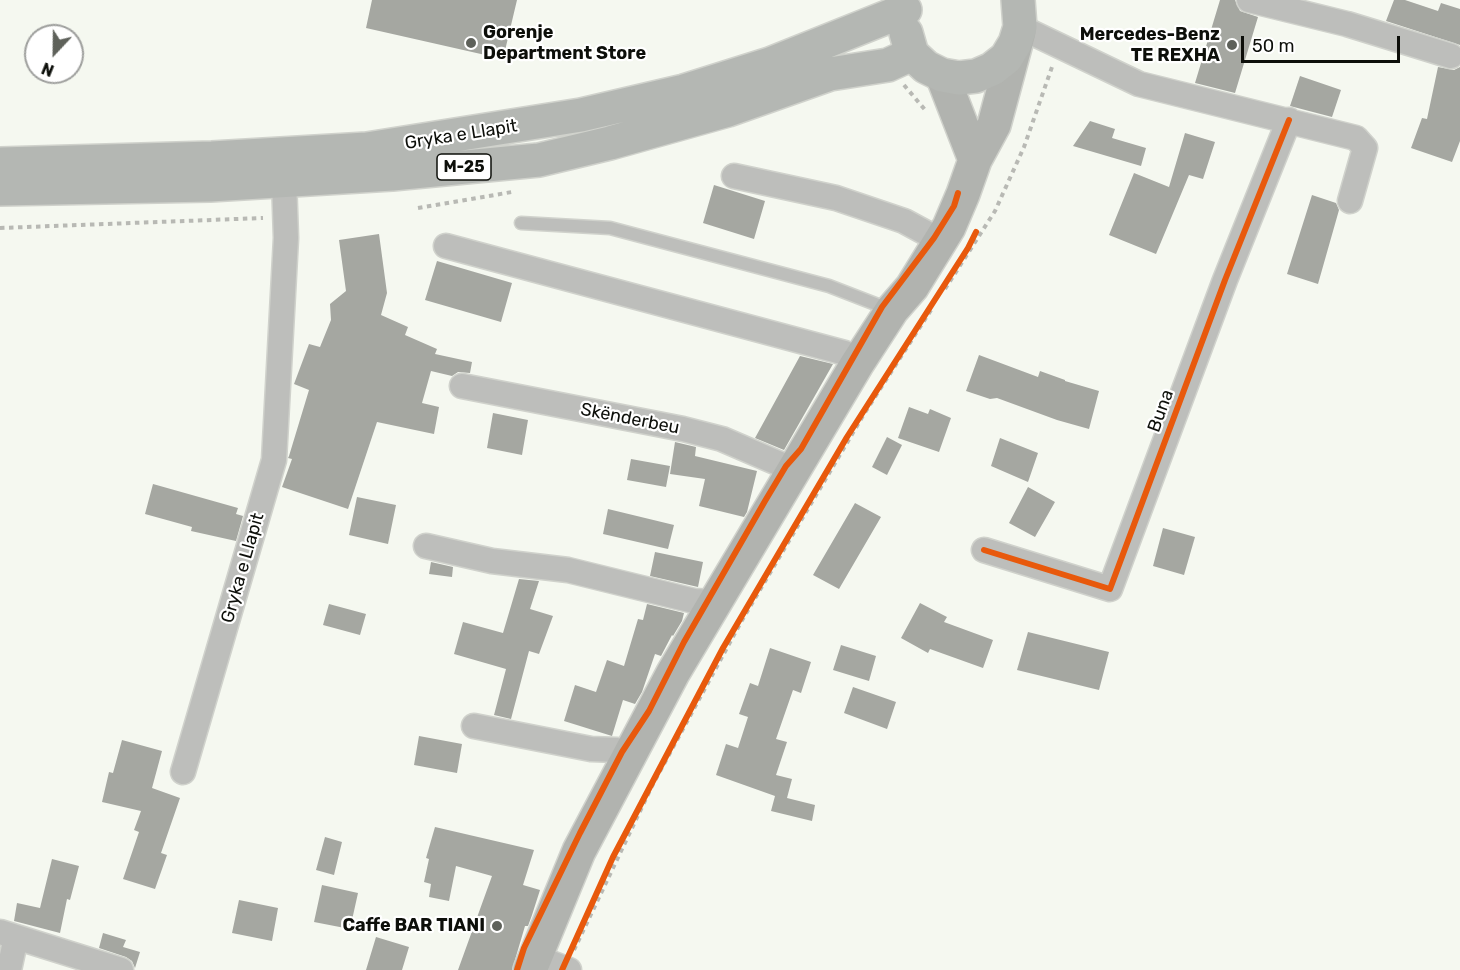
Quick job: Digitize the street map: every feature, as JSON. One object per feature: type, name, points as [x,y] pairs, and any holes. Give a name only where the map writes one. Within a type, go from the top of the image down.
[{"type":"main road","points":[[907,5],[905,26],[912,54],[918,61],[942,75],[959,78],[976,76],[992,69],[1006,58],[1015,43],[1019,13]]},
{"type":"main road","name":"Gryka e Llapit","points":[[0,164],[212,158],[367,149],[581,115],[684,91],[770,64],[907,5]]},
{"type":"main road","points":[[553,967],[579,851],[628,757],[673,673],[764,522],[794,467],[892,310],[912,287],[941,242],[963,194],[975,160],[994,125],[1019,13]]},
{"type":"main road","name":"Gryka e Llapit","points":[[0,189],[210,185],[392,174],[539,160],[728,110],[830,74],[888,65],[912,54]]},
{"type":"main road","points":[[942,75],[975,160]]},
{"type":"street","points":[[1249,0],[1347,24],[1451,56]]},
{"type":"street","points":[[1019,13],[1060,47],[1139,84],[1356,138],[1365,148],[1350,201]]},
{"type":"street","name":"Buna","points":[[984,550],[1110,589],[1225,280],[1288,120]]},
{"type":"street","points":[[734,176],[836,198],[904,220],[941,242]]},
{"type":"street","name":"Gryka e Llapit","points":[[183,772],[274,460],[283,316],[284,180]]},
{"type":"street","points":[[446,246],[845,353],[857,364]]},
{"type":"street","name":"Skënderbeu","points":[[462,386],[712,436],[780,464],[794,467]]},
{"type":"street","points":[[426,546],[492,561],[568,570],[694,601],[714,602]]},
{"type":"street","points":[[474,726],[591,749],[616,750],[628,757]]},
{"type":"street","points":[[9,970],[8,934],[121,970]]},
{"type":"lane","points":[[521,223],[610,228],[829,286],[892,310]]},
{"type":"path","points":[[936,299],[995,212],[1024,147],[1060,47]]},
{"type":"path","points":[[903,85],[926,111],[931,121]]},
{"type":"path","points":[[418,208],[520,190]]},
{"type":"path","points":[[0,228],[285,217]]},
{"type":"path","points":[[553,967],[723,648],[847,436],[936,299],[976,232]]},
{"type":"building","name":"Gorenje Department Store","points":[[372,0],[517,0],[503,59],[366,28]]},
{"type":"building","points":[[1220,0],[1235,0],[1240,11],[1258,17],[1235,93],[1195,83]]},
{"type":"building","points":[[1394,0],[1405,0],[1438,11],[1441,3],[1460,9],[1460,45],[1386,21]]},
{"type":"building","points":[[1438,67],[1454,70],[1460,67],[1460,141],[1452,162],[1411,148],[1422,118],[1427,119]]},
{"type":"building","points":[[1300,76],[1341,90],[1332,117],[1290,106]]},
{"type":"building","points":[[1090,121],[1115,129],[1112,138],[1146,148],[1141,166],[1073,146]]},
{"type":"building","points":[[1185,133],[1215,142],[1203,179],[1189,175],[1156,254],[1109,235],[1134,173],[1169,187]]},
{"type":"building","points":[[714,185],[765,201],[754,239],[703,223]]},
{"type":"building","points":[[1312,195],[1336,203],[1339,210],[1318,284],[1287,274]]},
{"type":"building","points":[[379,234],[387,293],[381,315],[408,327],[405,335],[437,349],[435,354],[472,362],[470,373],[458,372],[452,376],[431,371],[422,403],[439,407],[434,434],[377,422],[348,509],[282,487],[292,459],[288,458],[309,390],[294,384],[309,344],[320,347],[331,320],[330,304],[346,291],[339,240]]},
{"type":"building","points":[[437,261],[512,283],[501,322],[425,300]]},
{"type":"building","points":[[979,355],[1038,377],[1040,371],[1099,391],[1089,429],[997,398],[990,399],[966,391]]},
{"type":"building","points":[[800,356],[833,364],[784,450],[755,438]]},
{"type":"building","points":[[909,407],[928,414],[930,409],[951,418],[939,452],[898,438]]},
{"type":"building","points":[[493,413],[528,420],[522,455],[487,448]]},
{"type":"building","points":[[887,437],[902,445],[887,475],[872,467]]},
{"type":"building","points":[[1000,438],[1038,453],[1028,482],[991,466]]},
{"type":"building","points":[[675,442],[696,447],[695,456],[757,471],[744,517],[699,506],[705,479],[670,474]]},
{"type":"building","points":[[631,459],[670,466],[666,487],[627,480]]},
{"type":"building","points":[[153,484],[238,508],[236,514],[243,516],[236,541],[191,531],[192,527],[145,514]]},
{"type":"building","points":[[1028,487],[1055,502],[1035,537],[1009,523]]},
{"type":"building","points":[[357,497],[396,505],[388,544],[349,535]]},
{"type":"building","points":[[855,503],[881,517],[839,589],[813,575]]},
{"type":"building","points":[[608,509],[674,525],[668,549],[603,534]]},
{"type":"building","points":[[1163,528],[1195,537],[1184,575],[1153,566]]},
{"type":"building","points":[[655,552],[703,562],[698,587],[650,576]]},
{"type":"building","points":[[431,562],[453,567],[452,577],[429,574]]},
{"type":"building","points":[[519,579],[539,581],[530,609],[553,616],[539,654],[529,651],[511,719],[494,715],[506,669],[454,654],[463,622],[503,633]]},
{"type":"building","points":[[920,603],[947,617],[944,622],[993,640],[983,668],[930,649],[928,653],[901,638]]},
{"type":"building","points":[[329,604],[366,614],[360,635],[323,625]]},
{"type":"building","points":[[647,604],[684,613],[682,621],[661,656],[655,654],[642,692],[635,704],[623,700],[612,736],[564,721],[575,685],[596,692],[607,660],[624,666],[638,619],[643,620]]},
{"type":"building","points":[[1028,632],[1109,652],[1099,690],[1017,670]]},
{"type":"building","points":[[841,645],[876,656],[869,681],[833,670]]},
{"type":"building","points":[[770,648],[811,662],[801,693],[793,690],[776,739],[787,742],[776,775],[792,779],[787,798],[815,805],[812,821],[771,811],[775,796],[716,775],[726,744],[738,748],[748,717],[739,714],[750,683],[758,686]]},
{"type":"building","points":[[853,687],[896,702],[887,729],[844,713]]},
{"type":"building","points":[[419,736],[462,744],[457,773],[414,765]]},
{"type":"building","points":[[122,740],[162,751],[152,788],[180,798],[161,853],[167,855],[155,889],[123,879],[139,832],[134,830],[141,811],[102,802],[109,772],[113,773]]},
{"type":"building","points":[[435,827],[534,850],[523,885],[540,890],[528,926],[525,926],[512,970],[458,970],[492,876],[456,866],[449,901],[429,897],[431,884],[424,882],[429,859],[426,858]]},
{"type":"building","points":[[325,837],[342,842],[334,875],[316,870]]},
{"type":"building","points":[[52,859],[79,866],[70,900],[67,899],[60,933],[14,921],[17,903],[40,908]]},
{"type":"building","points":[[322,885],[358,893],[350,929],[314,922]]},
{"type":"building","points":[[239,900],[278,908],[272,941],[232,933]]},
{"type":"building","points":[[103,933],[126,940],[123,947],[140,952],[135,968],[132,961],[126,957],[99,948]]},
{"type":"building","points":[[376,937],[409,947],[402,970],[366,970]]},
{"type":"cycle path","points":[[984,550],[1110,589],[1225,280],[1289,120]]},
{"type":"cycle path","points":[[517,970],[524,948],[580,833],[622,752],[649,711],[684,642],[786,466],[801,449],[882,307],[934,238],[954,206],[958,193]]},
{"type":"cycle path","points":[[562,970],[613,857],[723,648],[847,437],[976,232]]},
{"type":"place","name":"Gorenje Department Store","points":[[471,43]]},
{"type":"place","name":"Mercedes-Benz TE REXHA","points":[[1232,45]]},
{"type":"place","name":"Caffe BAR TIANI","points":[[497,926]]}]
